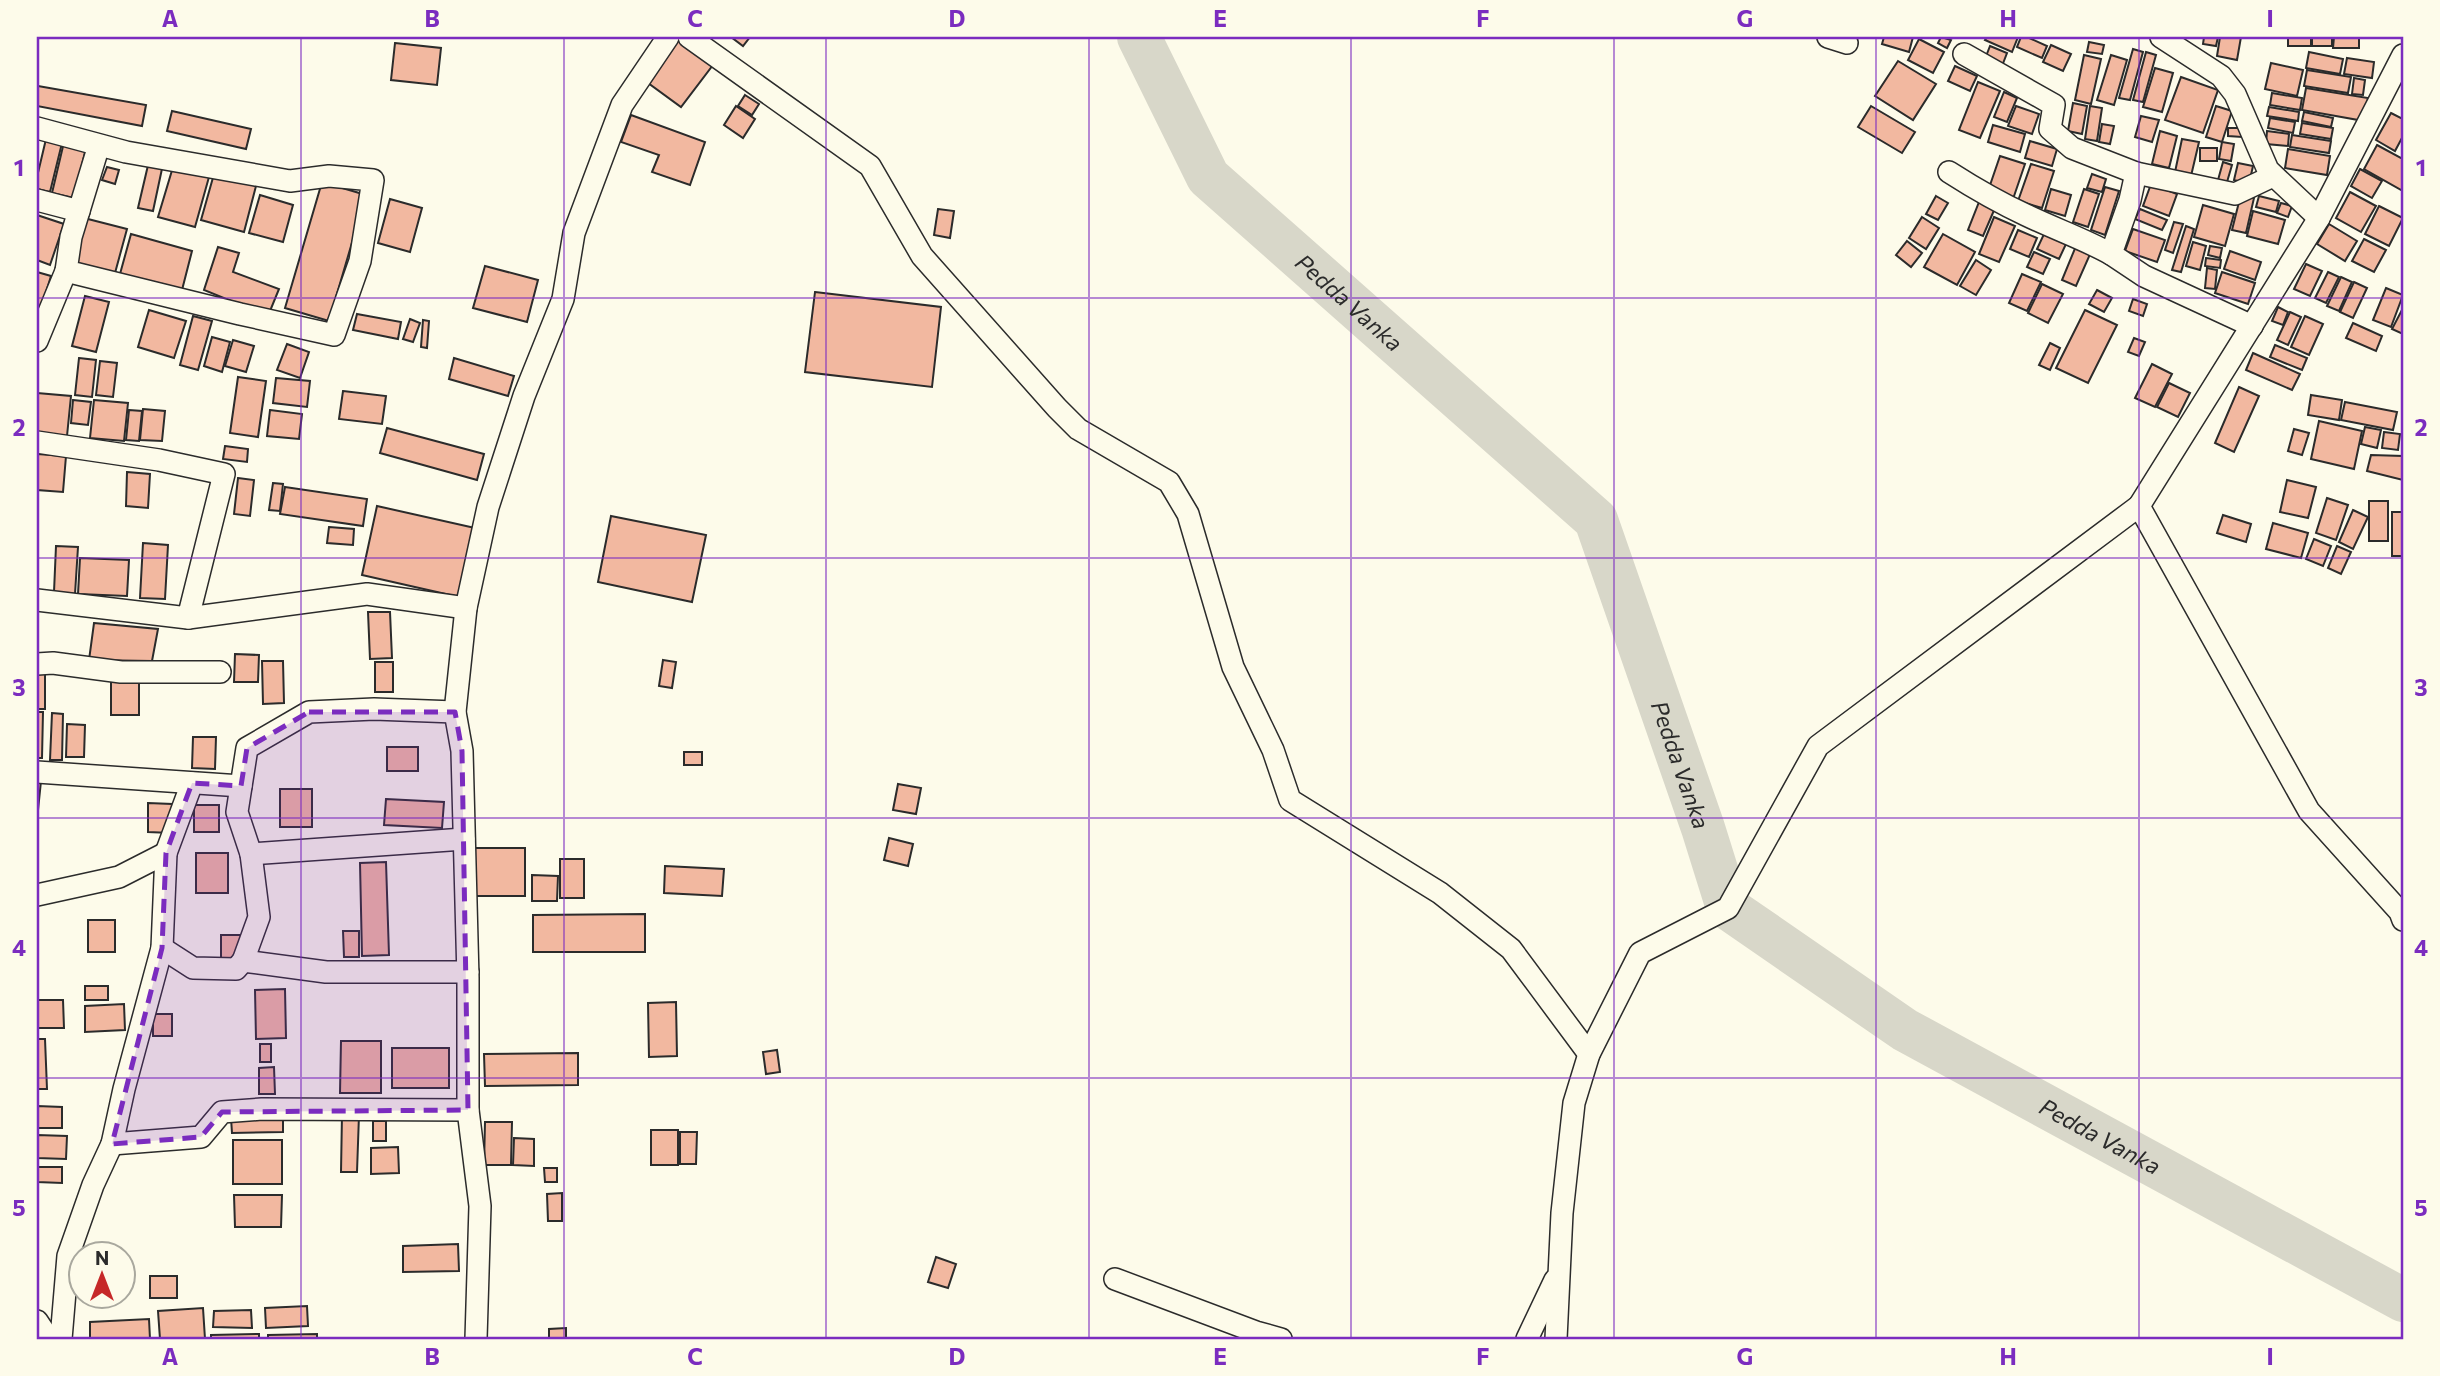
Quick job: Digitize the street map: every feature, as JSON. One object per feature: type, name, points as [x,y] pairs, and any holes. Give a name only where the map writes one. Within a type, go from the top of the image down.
[{"type":"street","points":[[475,1339],[480,1206],[468,1110],[468,972],[462,751],[455,712],[466,608],[488,507],[524,396],[564,299],[573,233],[621,105],[668,37]]},
{"type":"street","points":[[689,37],[870,166],[922,256],[1057,408],[1078,429],[1169,482],[1188,514],[1233,667],[1273,750],[1290,800],[1440,893],[1510,949],[1589,1054]]},
{"type":"street","points":[[2161,37],[2221,76],[2235,94],[2268,170],[2319,218]]},
{"type":"street","points":[[1964,54],[2054,105],[2050,129],[2072,148],[2136,173],[2235,194],[2273,176]]},
{"type":"street","points":[[1556,1339],[1562,1213],[1574,1103],[1589,1054],[1640,953],[1728,908],[1818,746],[2139,506],[2319,218],[2403,55]]},
{"type":"street","points":[[37,128],[126,152],[290,181],[329,176],[373,180],[360,261],[334,335],[66,271]]},
{"type":"street","points":[[37,341],[66,271],[71,237],[99,145]]},
{"type":"street","points":[[1949,172],[1995,200],[2081,237],[2144,276],[2252,326]]},
{"type":"street","points":[[2111,254],[2130,200],[2136,173]]},
{"type":"street","points":[[37,200],[79,211]]},
{"type":"street","points":[[37,442],[159,460],[224,474],[188,618]]},
{"type":"street","points":[[2139,506],[2309,811],[2400,912],[2403,920]]},
{"type":"street","points":[[37,600],[188,618],[367,594],[466,608]]},
{"type":"street","points":[[37,664],[53,663],[121,671],[220,672]]},
{"type":"street","points":[[162,948],[193,968],[236,969],[243,961],[259,917],[251,854],[237,812],[247,748],[309,712],[373,709],[455,712]]},
{"type":"street","points":[[37,772],[241,786]]},
{"type":"street","points":[[61,1339],[68,1256],[93,1185],[112,1144],[162,948],[166,853],[192,783]]},
{"type":"street","points":[[251,854],[464,839]]},
{"type":"street","points":[[37,895],[119,877],[166,853]]},
{"type":"street","points":[[243,961],[326,972],[468,972]]},
{"type":"street","points":[[112,1144],[201,1137],[222,1112],[262,1109],[468,1110]]},
{"type":"street","points":[[1527,1339],[1561,1269]]},
{"type":"street","points":[[1115,1279],[1281,1339]]},
{"type":"street","points":[[37,1321],[49,1339]]},
{"type":"highlighted area","points":[[309,712],[455,712],[462,751],[468,1110],[222,1112],[201,1137],[112,1144],[162,948],[166,853],[192,783],[241,786],[247,748]]},
{"type":"building","points":[[676,37],[683,37],[716,61],[681,107],[644,80]]},
{"type":"building","points":[[731,37],[750,37],[743,46]]},
{"type":"building","points":[[1884,37],[1913,37],[1909,52],[1882,44]]},
{"type":"building","points":[[1941,37],[1951,40],[1947,48],[1938,43]]},
{"type":"building","points":[[1987,37],[2018,37],[2012,52],[1985,40]]},
{"type":"building","points":[[2021,37],[2047,46],[2042,58],[2017,47]]},
{"type":"building","points":[[2204,37],[2218,37],[2216,46],[2203,44]]},
{"type":"building","points":[[2220,37],[2241,37],[2237,60],[2217,56]]},
{"type":"building","points":[[2288,37],[2311,37],[2311,46],[2288,46]]},
{"type":"building","points":[[2312,37],[2332,37],[2332,46],[2312,46]]},
{"type":"building","points":[[2334,37],[2359,37],[2359,48],[2333,48]]},
{"type":"building","points":[[1919,39],[1944,52],[1933,73],[1908,60]]},
{"type":"building","points":[[2089,42],[2104,45],[2102,54],[2087,52]]},
{"type":"building","points":[[395,43],[441,48],[437,85],[391,80]]},
{"type":"building","points":[[2051,45],[2071,54],[2063,71],[2043,62]]},
{"type":"building","points":[[1990,46],[2007,53],[2002,66],[1985,59]]},
{"type":"building","points":[[2133,49],[2143,52],[2130,100],[2119,98]]},
{"type":"building","points":[[2146,52],[2156,55],[2143,102],[2133,100]]},
{"type":"building","points":[[2309,52],[2343,59],[2340,74],[2306,68]]},
{"type":"building","points":[[2084,55],[2101,59],[2091,104],[2075,100]]},
{"type":"building","points":[[2111,55],[2127,60],[2114,105],[2097,100]]},
{"type":"building","points":[[2347,58],[2374,62],[2372,78],[2344,74]]},
{"type":"building","points":[[1898,61],[1936,84],[1913,120],[1875,96]]},
{"type":"building","points":[[2271,63],[2303,70],[2297,96],[2265,89]]},
{"type":"building","points":[[1955,66],[1977,76],[1970,91],[1948,81]]},
{"type":"building","points":[[2155,68],[2173,73],[2162,112],[2143,107]]},
{"type":"building","points":[[2307,70],[2351,77],[2348,93],[2304,86]]},
{"type":"building","points":[[2181,77],[2218,90],[2203,133],[2165,120]]},
{"type":"building","points":[[2354,78],[2365,80],[2363,95],[2352,94]]},
{"type":"building","points":[[1978,82],[2000,91],[1980,138],[1959,130]]},
{"type":"building","points":[[38,86],[146,105],[142,126],[37,106]]},
{"type":"building","points":[[2306,88],[2368,98],[2364,121],[2302,110]]},
{"type":"building","points":[[2004,92],[2017,98],[2007,122],[1994,117]]},
{"type":"building","points":[[2272,93],[2302,98],[2300,110],[2270,105]]},
{"type":"building","points":[[745,95],[759,104],[752,115],[738,106]]},
{"type":"building","points":[[2073,103],[2087,106],[2082,134],[2068,131]]},
{"type":"building","points":[[736,106],[755,119],[743,138],[724,125]]},
{"type":"building","points":[[1871,106],[1915,132],[1902,153],[1858,127]]},
{"type":"building","points":[[2016,106],[2039,114],[2032,134],[2008,126]]},
{"type":"building","points":[[2090,106],[2102,108],[2097,141],[2085,139]]},
{"type":"building","points":[[2216,106],[2232,111],[2222,142],[2206,137]]},
{"type":"building","points":[[2269,107],[2299,112],[2298,121],[2267,116]]},
{"type":"building","points":[[172,111],[251,129],[246,149],[167,131]]},
{"type":"building","points":[[2304,112],[2333,118],[2331,127],[2302,121]]},
{"type":"building","points":[[2391,113],[2403,119],[2403,136],[2395,151],[2376,140]]},
{"type":"building","points":[[631,115],[705,142],[690,185],[652,172],[659,155],[621,142]]},
{"type":"building","points":[[2141,116],[2159,120],[2152,142],[2135,137]]},
{"type":"building","points":[[2270,118],[2295,122],[2293,133],[2268,128]]},
{"type":"building","points":[[2302,123],[2333,128],[2331,139],[2300,134]]},
{"type":"building","points":[[2102,124],[2114,126],[2110,144],[2099,142]]},
{"type":"building","points":[[1993,125],[2025,134],[2020,152],[1988,142]]},
{"type":"building","points":[[2228,128],[2242,128],[2242,137],[2228,136]]},
{"type":"building","points":[[2160,131],[2177,136],[2169,168],[2152,164]]},
{"type":"building","points":[[2267,131],[2289,134],[2288,146],[2266,144]]},
{"type":"building","points":[[2292,135],[2331,141],[2329,153],[2290,147]]},
{"type":"building","points":[[46,139],[62,143],[50,192],[37,189],[37,177]]},
{"type":"building","points":[[2182,139],[2199,142],[2191,176],[2175,172]]},
{"type":"building","points":[[2030,141],[2057,149],[2052,166],[2025,158]]},
{"type":"building","points":[[64,142],[86,148],[74,198],[52,193]]},
{"type":"building","points":[[2222,142],[2234,144],[2231,161],[2219,159]]},
{"type":"building","points":[[2377,145],[2403,159],[2403,191],[2364,169]]},
{"type":"building","points":[[2200,148],[2217,148],[2217,161],[2200,161]]},
{"type":"building","points":[[2288,149],[2330,156],[2327,175],[2285,168]]},
{"type":"building","points":[[2000,156],[2025,164],[2013,199],[1988,191]]},
{"type":"building","points":[[149,161],[163,164],[153,211],[138,208]]},
{"type":"building","points":[[2223,162],[2232,165],[2227,182],[2218,180]]},
{"type":"building","points":[[2238,163],[2253,166],[2249,184],[2234,180]]},
{"type":"building","points":[[2031,164],[2054,171],[2042,208],[2018,201]]},
{"type":"building","points":[[107,167],[119,170],[115,184],[102,180]]},
{"type":"building","points":[[173,167],[209,177],[195,227],[158,217]]},
{"type":"building","points":[[2360,169],[2382,181],[2372,198],[2351,186]]},
{"type":"building","points":[[214,174],[256,186],[244,232],[201,220]]},
{"type":"building","points":[[2092,174],[2106,179],[2102,192],[2087,188]]},
{"type":"building","points":[[322,182],[366,195],[329,321],[285,308]]},
{"type":"building","points":[[2151,184],[2177,194],[2169,216],[2143,206]]},
{"type":"building","points":[[2105,187],[2119,191],[2105,235],[2091,230]]},
{"type":"building","points":[[2051,189],[2071,195],[2065,216],[2045,210]]},
{"type":"building","points":[[2084,189],[2099,194],[2088,227],[2073,222]]},
{"type":"building","points":[[2350,192],[2376,206],[2361,232],[2336,218]]},
{"type":"building","points":[[2241,194],[2254,198],[2246,233],[2232,230]]},
{"type":"building","points":[[260,195],[293,205],[283,242],[249,233]]},
{"type":"building","points":[[1936,196],[1948,203],[1938,220],[1926,214]]},
{"type":"building","points":[[2259,196],[2279,201],[2276,212],[2256,207]]},
{"type":"building","points":[[390,199],[422,208],[410,252],[378,243]]},
{"type":"building","points":[[1979,202],[1995,208],[1983,236],[1968,230]]},
{"type":"building","points":[[2281,203],[2292,206],[2288,217],[2277,213]]},
{"type":"building","points":[[2203,205],[2234,214],[2225,246],[2194,237]]},
{"type":"building","points":[[2379,206],[2403,218],[2389,246],[2365,234]]},
{"type":"building","points":[[938,209],[954,211],[950,238],[934,235]]},
{"type":"building","points":[[2140,209],[2167,220],[2162,230],[2135,219]]},
{"type":"building","points":[[2253,211],[2285,220],[2278,244],[2247,236]]},
{"type":"building","points":[[37,215],[64,224],[50,265],[37,260]]},
{"type":"building","points":[[1922,217],[1939,228],[1926,249],[1909,238]]},
{"type":"building","points":[[1994,217],[2015,226],[1999,262],[1979,254]]},
{"type":"building","points":[[84,218],[127,229],[115,273],[73,262]]},
{"type":"building","points":[[2174,222],[2183,224],[2173,253],[2165,250]]},
{"type":"building","points":[[2329,224],[2357,241],[2345,261],[2317,244]]},
{"type":"building","points":[[2186,226],[2194,229],[2181,272],[2172,270]]},
{"type":"building","points":[[2133,229],[2165,240],[2157,262],[2125,251]]},
{"type":"building","points":[[2018,230],[2037,238],[2029,257],[2010,249]]},
{"type":"building","points":[[131,234],[192,251],[182,290],[120,274]]},
{"type":"building","points":[[1943,234],[1975,252],[1957,285],[1924,267]]},
{"type":"building","points":[[2044,234],[2066,244],[2059,259],[2037,249]]},
{"type":"building","points":[[2364,239],[2386,250],[2374,272],[2352,261]]},
{"type":"building","points":[[1907,241],[1922,253],[1911,267],[1896,255]]},
{"type":"building","points":[[2193,242],[2206,246],[2200,270],[2186,266]]},
{"type":"building","points":[[2076,246],[2091,252],[2076,286],[2062,280]]},
{"type":"building","points":[[2210,246],[2222,248],[2220,258],[2208,255]]},
{"type":"building","points":[[218,247],[239,253],[233,272],[279,289],[268,316],[204,290]]},
{"type":"building","points":[[2230,251],[2261,262],[2255,280],[2224,269]]},
{"type":"building","points":[[2034,252],[2050,259],[2043,274],[2027,267]]},
{"type":"building","points":[[2206,258],[2221,260],[2220,268],[2205,266]]},
{"type":"building","points":[[1976,260],[1991,270],[1976,295],[1960,286]]},
{"type":"building","points":[[2306,264],[2322,271],[2310,296],[2294,289]]},
{"type":"building","points":[[485,266],[538,280],[527,322],[473,308]]},
{"type":"building","points":[[2207,268],[2217,270],[2215,289],[2205,288]]},
{"type":"building","points":[[37,272],[51,276],[37,321]]},
{"type":"building","points":[[2222,272],[2255,283],[2248,304],[2215,293]]},
{"type":"building","points":[[2328,272],[2339,277],[2326,303],[2315,298]]},
{"type":"building","points":[[2022,274],[2041,282],[2027,311],[2009,303]]},
{"type":"building","points":[[2341,277],[2352,282],[2339,311],[2327,306]]},
{"type":"building","points":[[2354,282],[2367,288],[2353,318],[2340,312]]},
{"type":"building","points":[[2042,284],[2063,294],[2048,323],[2028,313]]},
{"type":"building","points":[[2386,288],[2403,295],[2391,327],[2373,320]]},
{"type":"building","points":[[2097,290],[2112,298],[2104,312],[2089,304]]},
{"type":"building","points":[[815,292],[941,307],[932,387],[805,372]]},
{"type":"building","points":[[85,296],[109,302],[96,352],[72,346]]},
{"type":"building","points":[[2133,299],[2147,304],[2143,316],[2129,311]]},
{"type":"building","points":[[2278,307],[2288,312],[2283,325],[2272,321]]},
{"type":"building","points":[[2403,308],[2403,334],[2392,329]]},
{"type":"building","points":[[149,310],[186,321],[174,358],[138,347]]},
{"type":"building","points":[[2085,310],[2117,325],[2088,383],[2056,368]]},
{"type":"building","points":[[2290,312],[2301,317],[2288,345],[2277,340]]},
{"type":"building","points":[[357,314],[401,322],[398,339],[353,330]]},
{"type":"building","points":[[193,316],[212,321],[198,370],[180,365]]},
{"type":"building","points":[[2305,316],[2323,324],[2309,355],[2291,347]]},
{"type":"building","points":[[410,319],[420,323],[413,342],[403,339]]},
{"type":"building","points":[[423,320],[429,321],[427,348],[421,347]]},
{"type":"building","points":[[2353,323],[2382,336],[2376,351],[2346,338]]},
{"type":"building","points":[[212,337],[230,342],[222,372],[204,366]]},
{"type":"building","points":[[2134,338],[2145,342],[2139,356],[2128,352]]},
{"type":"building","points":[[233,340],[254,346],[246,372],[225,366]]},
{"type":"building","points":[[2050,343],[2060,348],[2050,370],[2039,365]]},
{"type":"building","points":[[287,344],[309,352],[300,378],[277,370]]},
{"type":"building","points":[[2275,345],[2307,358],[2302,370],[2270,357]]},
{"type":"building","points":[[2253,353],[2300,374],[2292,390],[2246,370]]},
{"type":"building","points":[[79,358],[96,360],[92,397],[75,395]]},
{"type":"building","points":[[454,358],[514,376],[508,396],[449,379]]},
{"type":"building","points":[[100,361],[117,363],[113,397],[96,395]]},
{"type":"building","points":[[2152,364],[2172,374],[2155,407],[2135,398]]},
{"type":"building","points":[[238,377],[266,381],[258,437],[230,433]]},
{"type":"building","points":[[276,378],[310,381],[307,407],[273,403]]},
{"type":"building","points":[[2169,383],[2190,393],[2178,417],[2157,407]]},
{"type":"building","points":[[2239,387],[2259,396],[2234,452],[2215,443]]},
{"type":"building","points":[[343,391],[386,396],[382,424],[339,419]]},
{"type":"building","points":[[37,393],[71,396],[67,436],[37,434]]},
{"type":"building","points":[[2311,395],[2342,400],[2339,420],[2308,415]]},
{"type":"building","points":[[73,400],[91,402],[88,425],[71,423]]},
{"type":"building","points":[[94,400],[128,403],[124,441],[90,438]]},
{"type":"building","points":[[2345,402],[2397,412],[2393,430],[2341,420]]},
{"type":"building","points":[[143,409],[165,411],[162,441],[140,440]]},
{"type":"building","points":[[129,410],[142,411],[139,441],[126,440]]},
{"type":"building","points":[[270,410],[302,414],[299,439],[267,436]]},
{"type":"building","points":[[2319,421],[2362,431],[2354,469],[2311,459]]},
{"type":"building","points":[[2365,427],[2381,430],[2377,448],[2361,444]]},
{"type":"building","points":[[387,428],[484,454],[477,480],[380,453]]},
{"type":"building","points":[[2294,429],[2309,433],[2302,455],[2288,451]]},
{"type":"building","points":[[2384,432],[2400,434],[2398,450],[2382,448]]},
{"type":"building","points":[[225,446],[248,449],[247,462],[223,459]]},
{"type":"building","points":[[37,454],[66,456],[63,492],[37,490]]},
{"type":"building","points":[[2371,455],[2403,456],[2403,480],[2367,471]]},
{"type":"building","points":[[127,472],[150,474],[148,508],[126,506]]},
{"type":"building","points":[[238,478],[254,480],[250,516],[234,514]]},
{"type":"building","points":[[2287,480],[2316,487],[2308,518],[2280,512]]},
{"type":"building","points":[[273,483],[283,484],[280,511],[269,510]]},
{"type":"building","points":[[285,487],[367,499],[363,526],[280,514]]},
{"type":"building","points":[[2327,498],[2348,505],[2336,540],[2316,533]]},
{"type":"building","points":[[2369,501],[2388,501],[2388,541],[2369,541]]},
{"type":"building","points":[[377,506],[475,528],[459,597],[362,575]]},
{"type":"building","points":[[2353,510],[2368,517],[2353,549],[2339,542]]},
{"type":"building","points":[[2392,512],[2403,512],[2403,556],[2392,556]]},
{"type":"building","points":[[2223,515],[2251,524],[2246,542],[2217,533]]},
{"type":"building","points":[[611,516],[706,535],[692,602],[598,582]]},
{"type":"building","points":[[2273,523],[2308,533],[2301,558],[2266,549]]},
{"type":"building","points":[[329,527],[354,529],[353,545],[327,543]]},
{"type":"building","points":[[2314,539],[2331,546],[2323,566],[2306,559]]},
{"type":"building","points":[[143,543],[168,545],[165,599],[140,598]]},
{"type":"building","points":[[56,546],[78,547],[75,594],[54,592]]},
{"type":"building","points":[[2337,546],[2351,552],[2341,574],[2328,568]]},
{"type":"building","points":[[80,558],[129,560],[127,596],[78,594]]},
{"type":"building","points":[[368,612],[390,612],[392,658],[370,659]]},
{"type":"building","points":[[94,623],[158,629],[152,661],[89,660]]},
{"type":"building","points":[[235,654],[259,655],[258,682],[234,682]]},
{"type":"building","points":[[663,660],[676,662],[672,688],[659,686]]},
{"type":"building","points":[[262,661],[283,661],[284,703],[263,704]]},
{"type":"building","points":[[375,662],[393,662],[393,692],[375,692]]},
{"type":"building","points":[[37,668],[45,668],[45,709],[37,709]]},
{"type":"building","points":[[111,679],[139,679],[139,715],[111,715]]},
{"type":"building","points":[[37,712],[43,712],[42,758],[37,758]]},
{"type":"building","points":[[52,713],[63,714],[62,760],[50,760]]},
{"type":"building","points":[[67,724],[85,725],[84,757],[66,757]]},
{"type":"building","points":[[193,737],[216,737],[215,769],[192,768]]},
{"type":"building","points":[[387,747],[418,747],[418,771],[387,771]]},
{"type":"building","points":[[684,752],[702,752],[702,765],[684,765]]},
{"type":"building","points":[[37,781],[41,781],[37,820]]},
{"type":"building","points":[[898,784],[921,788],[916,814],[893,810]]},
{"type":"building","points":[[280,789],[312,789],[312,827],[280,827]]},
{"type":"building","points":[[386,799],[444,802],[442,828],[384,825]]},
{"type":"building","points":[[148,803],[172,804],[171,833],[148,832]]},
{"type":"building","points":[[194,805],[219,805],[219,832],[194,832]]},
{"type":"building","points":[[889,838],[913,844],[908,866],[884,860]]},
{"type":"building","points":[[474,848],[525,848],[525,896],[474,896]]},
{"type":"building","points":[[196,853],[228,853],[228,893],[196,893]]},
{"type":"building","points":[[560,859],[584,859],[584,898],[560,898]]},
{"type":"building","points":[[386,862],[389,955],[362,956],[360,863]]},
{"type":"building","points":[[665,866],[724,869],[722,896],[664,893]]},
{"type":"building","points":[[532,875],[558,876],[557,901],[532,901]]},
{"type":"building","points":[[645,914],[645,952],[533,952],[533,915]]},
{"type":"building","points":[[88,920],[115,920],[115,952],[88,952]]},
{"type":"building","points":[[343,931],[359,931],[359,957],[344,957]]},
{"type":"building","points":[[221,935],[243,935],[243,961],[221,961]]},
{"type":"building","points":[[85,986],[108,986],[108,1000],[85,1000]]},
{"type":"building","points":[[285,989],[286,1038],[256,1039],[255,990]]},
{"type":"building","points":[[37,1000],[63,1000],[64,1028],[37,1028]]},
{"type":"building","points":[[676,1002],[677,1056],[649,1057],[648,1003]]},
{"type":"building","points":[[124,1004],[125,1030],[85,1032],[85,1006]]},
{"type":"building","points":[[153,1014],[172,1014],[172,1036],[153,1036]]},
{"type":"building","points":[[37,1039],[45,1039],[47,1089],[37,1089]]},
{"type":"building","points":[[341,1041],[381,1041],[381,1093],[340,1093]]},
{"type":"building","points":[[260,1044],[271,1044],[271,1062],[260,1062]]},
{"type":"building","points":[[392,1048],[449,1048],[449,1088],[392,1088]]},
{"type":"building","points":[[777,1050],[780,1072],[766,1074],[763,1052]]},
{"type":"building","points":[[578,1053],[578,1085],[485,1086],[484,1054]]},
{"type":"building","points":[[274,1067],[275,1094],[259,1094],[259,1068]]},
{"type":"building","points":[[37,1106],[62,1107],[62,1128],[37,1128]]},
{"type":"building","points":[[342,1114],[359,1115],[357,1172],[341,1172]]},
{"type":"building","points":[[231,1118],[283,1118],[283,1132],[232,1133]]},
{"type":"building","points":[[373,1121],[386,1121],[386,1141],[373,1141]]},
{"type":"building","points":[[485,1122],[512,1122],[511,1165],[484,1165]]},
{"type":"building","points":[[651,1130],[678,1130],[678,1165],[651,1165]]},
{"type":"building","points":[[680,1132],[697,1132],[696,1164],[680,1164]]},
{"type":"building","points":[[37,1135],[67,1136],[66,1159],[37,1158]]},
{"type":"building","points":[[514,1138],[534,1139],[534,1166],[513,1165]]},
{"type":"building","points":[[233,1140],[282,1140],[282,1184],[233,1184]]},
{"type":"building","points":[[398,1147],[399,1173],[371,1174],[371,1148]]},
{"type":"building","points":[[37,1167],[62,1167],[62,1183],[37,1182]]},
{"type":"building","points":[[544,1168],[557,1168],[557,1182],[545,1182]]},
{"type":"building","points":[[562,1193],[562,1221],[548,1221],[547,1194]]},
{"type":"building","points":[[234,1195],[282,1195],[281,1227],[235,1227]]},
{"type":"building","points":[[458,1244],[459,1271],[403,1272],[403,1246]]},
{"type":"building","points":[[936,1257],[956,1264],[948,1288],[928,1282]]},
{"type":"building","points":[[150,1276],[177,1276],[177,1298],[150,1298]]},
{"type":"building","points":[[307,1306],[308,1326],[266,1328],[265,1308]]},
{"type":"building","points":[[203,1308],[205,1339],[160,1339],[158,1311]]},
{"type":"building","points":[[251,1310],[252,1328],[213,1327],[214,1311]]},
{"type":"building","points":[[149,1319],[150,1339],[90,1339],[90,1322]]},
{"type":"building","points":[[566,1328],[566,1339],[549,1339],[549,1329]]},
{"type":"building","points":[[259,1334],[259,1339],[211,1339],[211,1335]]},
{"type":"building","points":[[317,1334],[317,1339],[268,1339],[268,1335]]},
{"type":"waterway","name":"Pedda Vanka","points":[[1139,37],[1208,177],[1596,520],[1728,908],[1905,1030],[2403,1300]]}]
